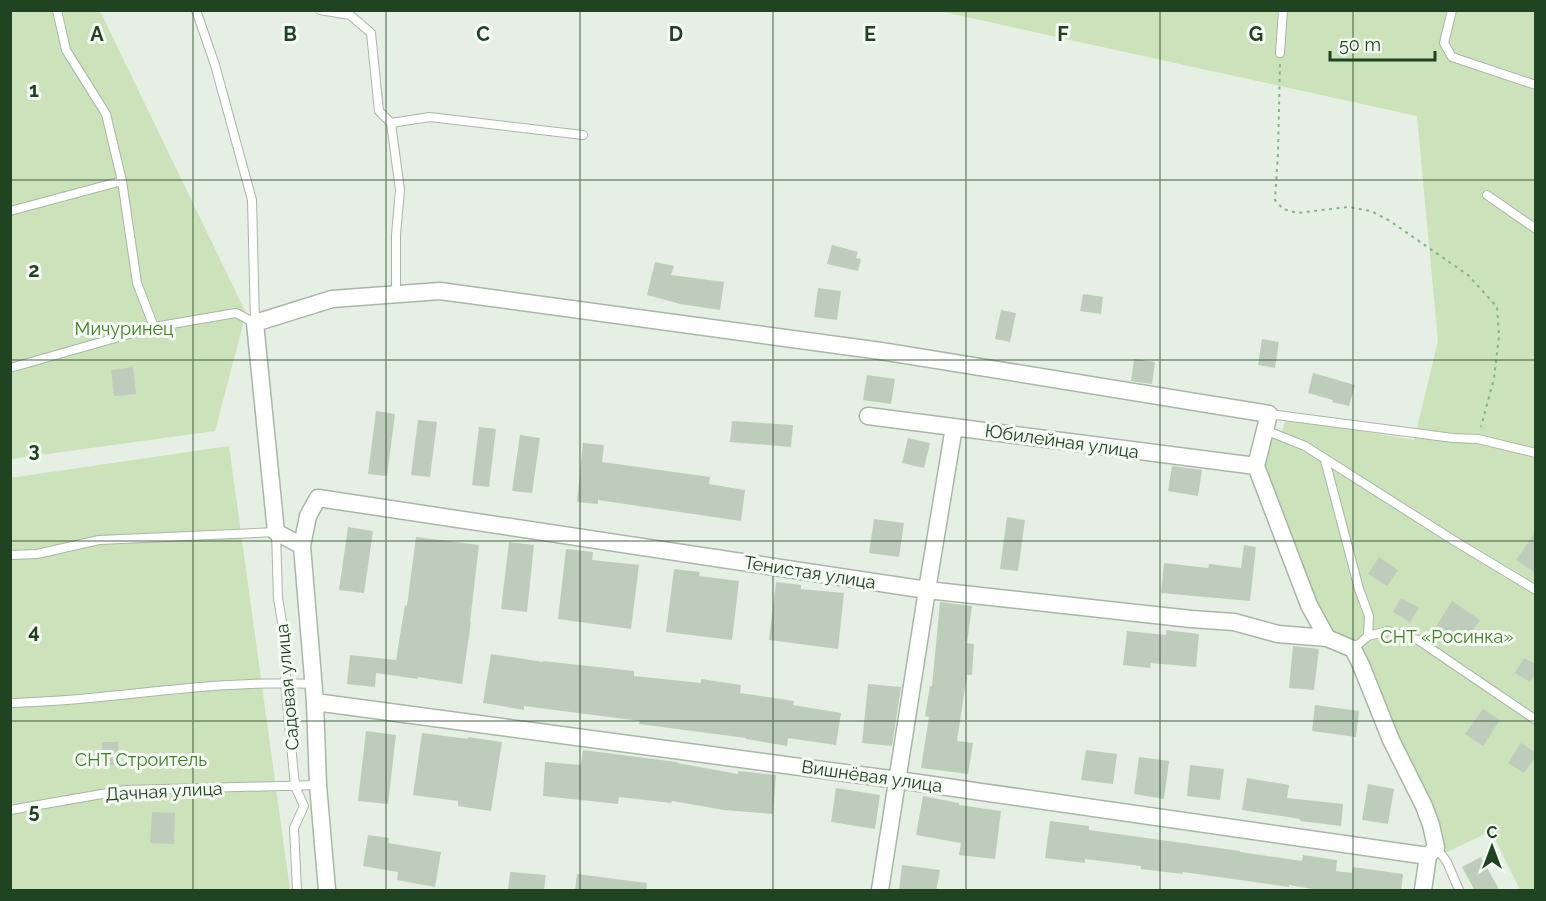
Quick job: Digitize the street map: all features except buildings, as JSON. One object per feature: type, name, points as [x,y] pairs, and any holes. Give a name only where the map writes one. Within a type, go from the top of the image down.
[{"type":"street","points":[[327,891],[318,785],[314,684],[302,546],[276,532],[255,323],[332,299],[440,291],[881,351],[1267,422],[1256,466],[1309,605],[1327,638]]},
{"type":"street","name":"Юбилейная улица","points":[[868,416],[1256,466]]},
{"type":"street","points":[[880,891],[954,427]]},
{"type":"street","name":"Тенистая улица","points":[[302,546],[308,516],[318,498],[927,590],[1234,622],[1278,633],[1327,638],[1353,649]]},
{"type":"street","points":[[1353,649],[1391,740],[1431,825],[1432,852],[1423,891]]},
{"type":"street","name":"Вишнёвая улица","points":[[315,702],[1432,852]]},
{"type":"lane","points":[[57,10],[66,51],[106,114],[122,181],[136,283],[154,327]]},
{"type":"lane","points":[[10,368],[154,327],[236,313],[255,323],[252,200],[215,65],[196,10]]},
{"type":"lane","points":[[320,10],[350,15],[371,33],[379,111],[391,123],[400,189],[396,235],[396,295]]},
{"type":"lane","points":[[1280,53],[1283,10]]},
{"type":"lane","points":[[1452,10],[1444,43],[1452,57],[1536,85]]},
{"type":"lane","points":[[391,123],[430,117],[583,135]]},
{"type":"lane","points":[[10,211],[122,181]]},
{"type":"lane","points":[[1487,195],[1536,229]]},
{"type":"lane","points":[[1267,422],[1478,440],[1536,453]]},
{"type":"lane","points":[[1267,422],[1536,590]]},
{"type":"lane","points":[[1325,460],[1359,589],[1369,616],[1368,636]]},
{"type":"lane","points":[[10,555],[37,554],[99,540],[276,532]]},
{"type":"lane","name":"Садовая улица","points":[[276,532],[278,598],[288,658],[285,682],[295,786],[304,806],[294,828],[297,891]]},
{"type":"lane","points":[[1353,649],[1368,636],[1388,631],[1418,640],[1536,720]]},
{"type":"lane","points":[[10,703],[79,699],[184,688],[285,682],[314,684]]},
{"type":"lane","name":"Дачная улица","points":[[10,810],[125,790],[318,785]]},
{"type":"lane","points":[[1432,852],[1447,862],[1460,891]]},
{"type":"path","points":[[1280,53],[1275,200],[1283,209],[1297,213],[1348,207],[1371,211],[1390,221],[1468,275],[1497,307],[1499,336],[1494,378],[1478,440]]},
{"type":"green space","name":"Мичуринец","points":[[10,11],[100,11],[246,313],[215,431],[11,459]]},
{"type":"green space","name":"СНТ «Росинка»","points":[[939,11],[1535,11],[1535,890],[1520,890],[1491,831],[1443,854],[1431,815],[1351,638],[1329,634],[1260,468],[1269,441],[1282,433],[1286,418],[1414,440],[1438,341],[1417,116]]},
{"type":"green space","name":"СНТ Строитель","points":[[229,446],[290,890],[11,890],[10,478]]}]
